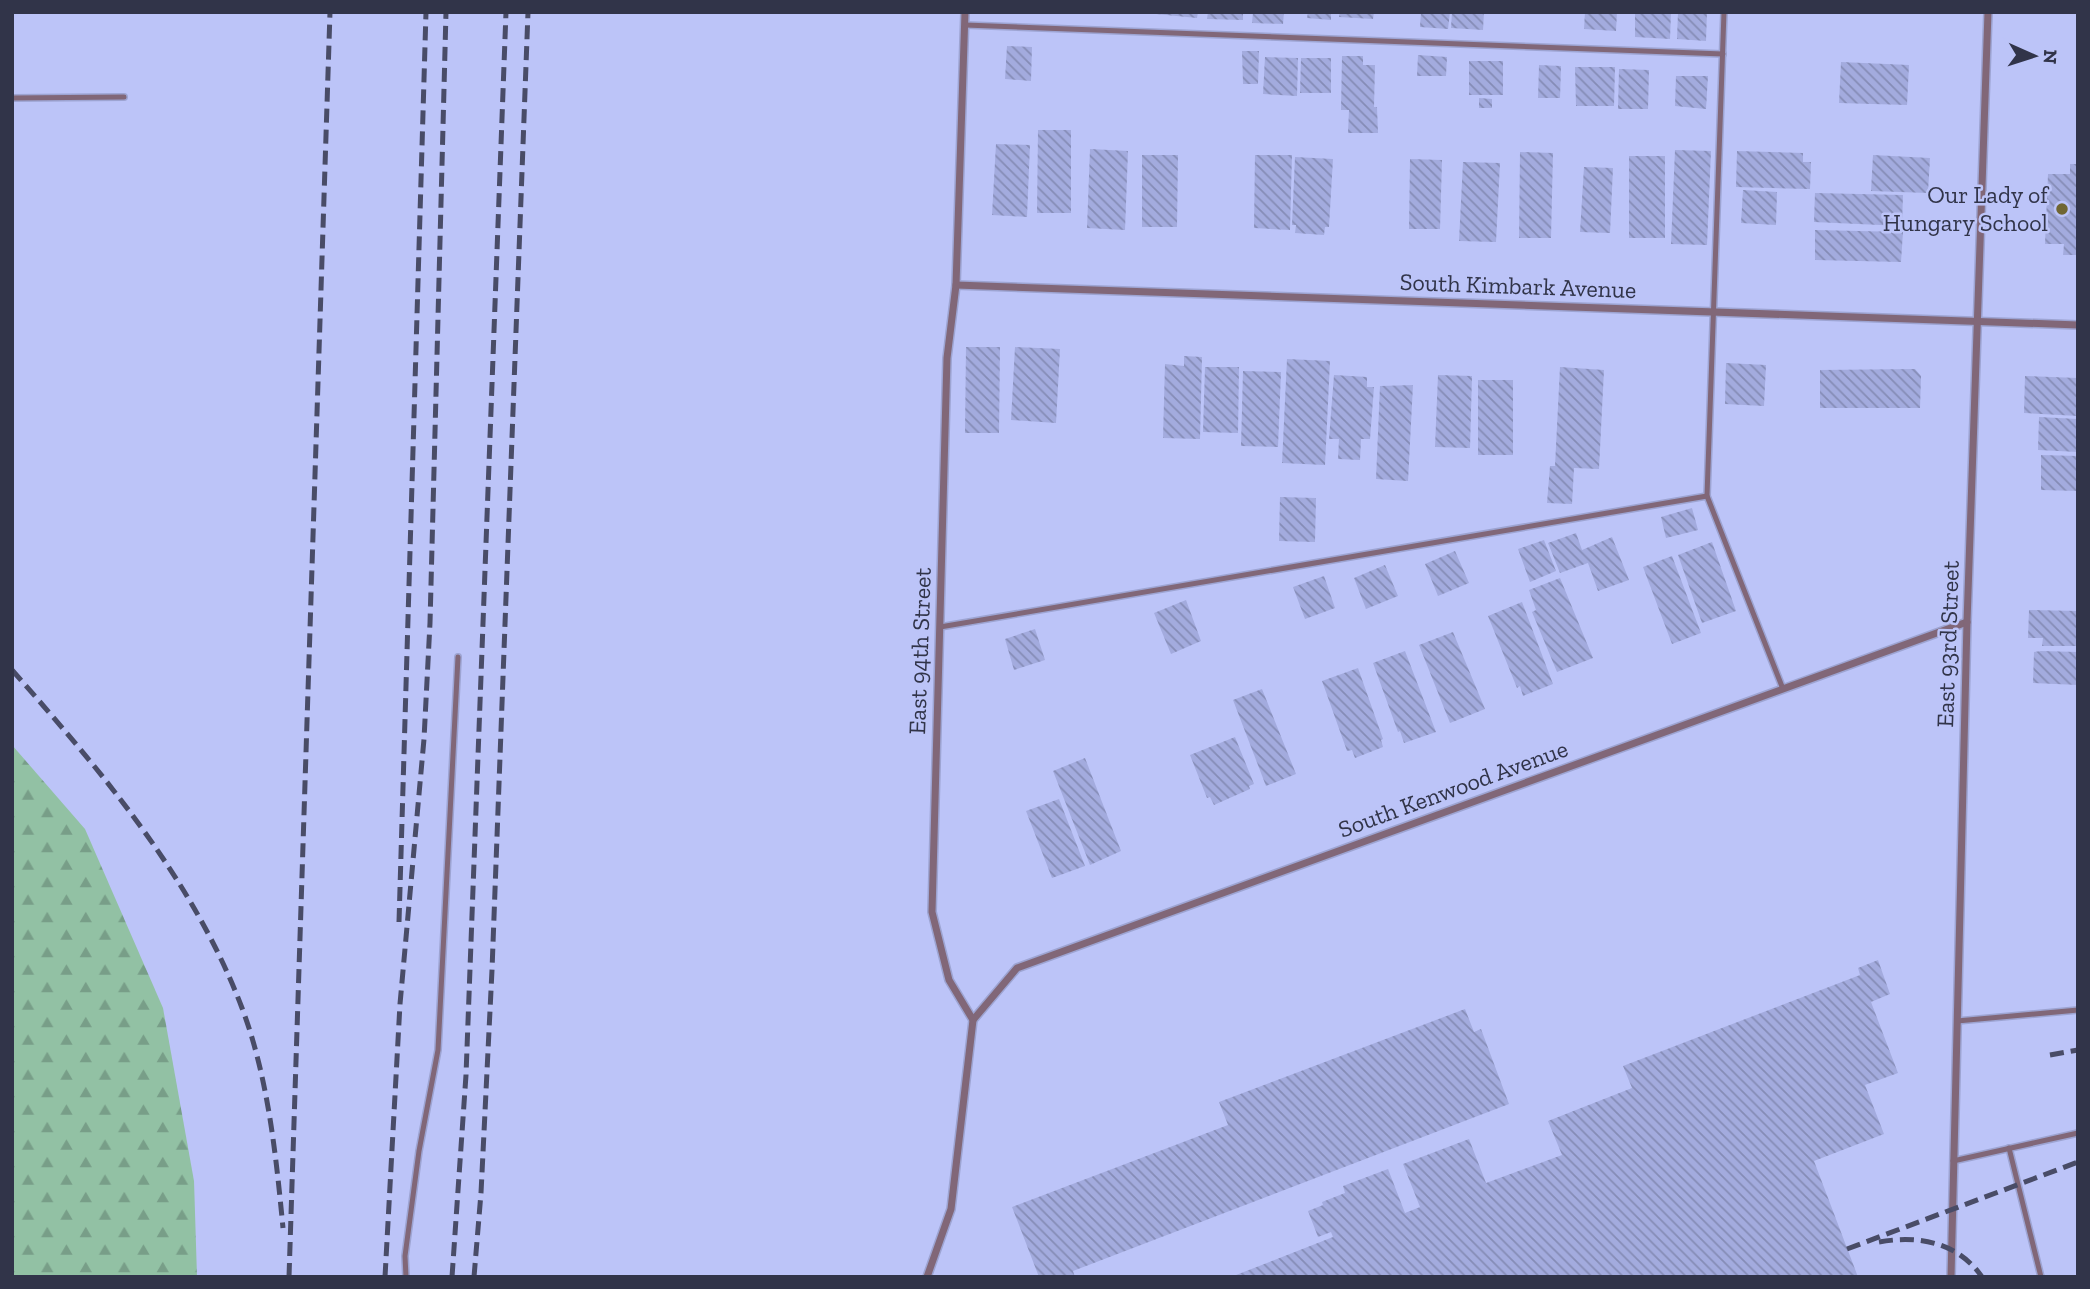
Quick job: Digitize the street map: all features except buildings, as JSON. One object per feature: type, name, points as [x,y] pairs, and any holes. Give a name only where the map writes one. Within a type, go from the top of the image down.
[{"type":"street","name":"East 94th Street","points":[[965,12],[956,285],[947,358],[932,912],[948,980],[973,1020]]},
{"type":"street","name":"East 93rd Street","points":[[1951,1277],[1967,622],[1987,12]]},
{"type":"street","name":"South Kimbark Avenue","points":[[956,285],[2078,325]]},
{"type":"street","name":"South Kenwood Avenue","points":[[973,1020],[1017,968],[1967,622]]},
{"type":"street","points":[[927,1277],[951,1209],[973,1020]]},
{"type":"lane","points":[[1724,12],[1707,496],[1783,689]]},
{"type":"lane","points":[[965,25],[1723,54]]},
{"type":"lane","points":[[12,98],[124,97]]},
{"type":"lane","points":[[940,627],[1707,496]]},
{"type":"lane","points":[[406,1277],[405,1256],[419,1151],[438,1050],[458,657]]},
{"type":"lane","points":[[1957,1021],[2078,1010]]},
{"type":"lane","points":[[1953,1161],[2078,1133]]},
{"type":"lane","points":[[2009,1148],[2041,1277]]},
{"type":"green space","points":[[12,745],[85,829],[163,1008],[194,1181],[197,1277],[12,1277]]},
{"type":"railway","points":[[289,1277],[330,12]]},
{"type":"railway","points":[[399,922],[426,12]]},
{"type":"railway","points":[[385,1277],[400,1004],[424,739],[430,623],[446,12]]},
{"type":"railway","points":[[452,1277],[466,1075],[506,12]]},
{"type":"railway","points":[[474,1277],[492,970],[528,12]]},
{"type":"railway","points":[[12,670],[79,748],[142,829],[198,915],[222,961],[251,1034],[265,1089],[283,1228]]},
{"type":"railway","points":[[2050,1055],[2078,1050]]},
{"type":"railway","points":[[1847,1249],[2078,1162]]},
{"type":"railway","points":[[1879,1242],[1908,1240],[1936,1244],[1961,1256],[1982,1277]]},
{"type":"place","name":"Our Lady of Hungary School","points":[[2062,209]]}]
